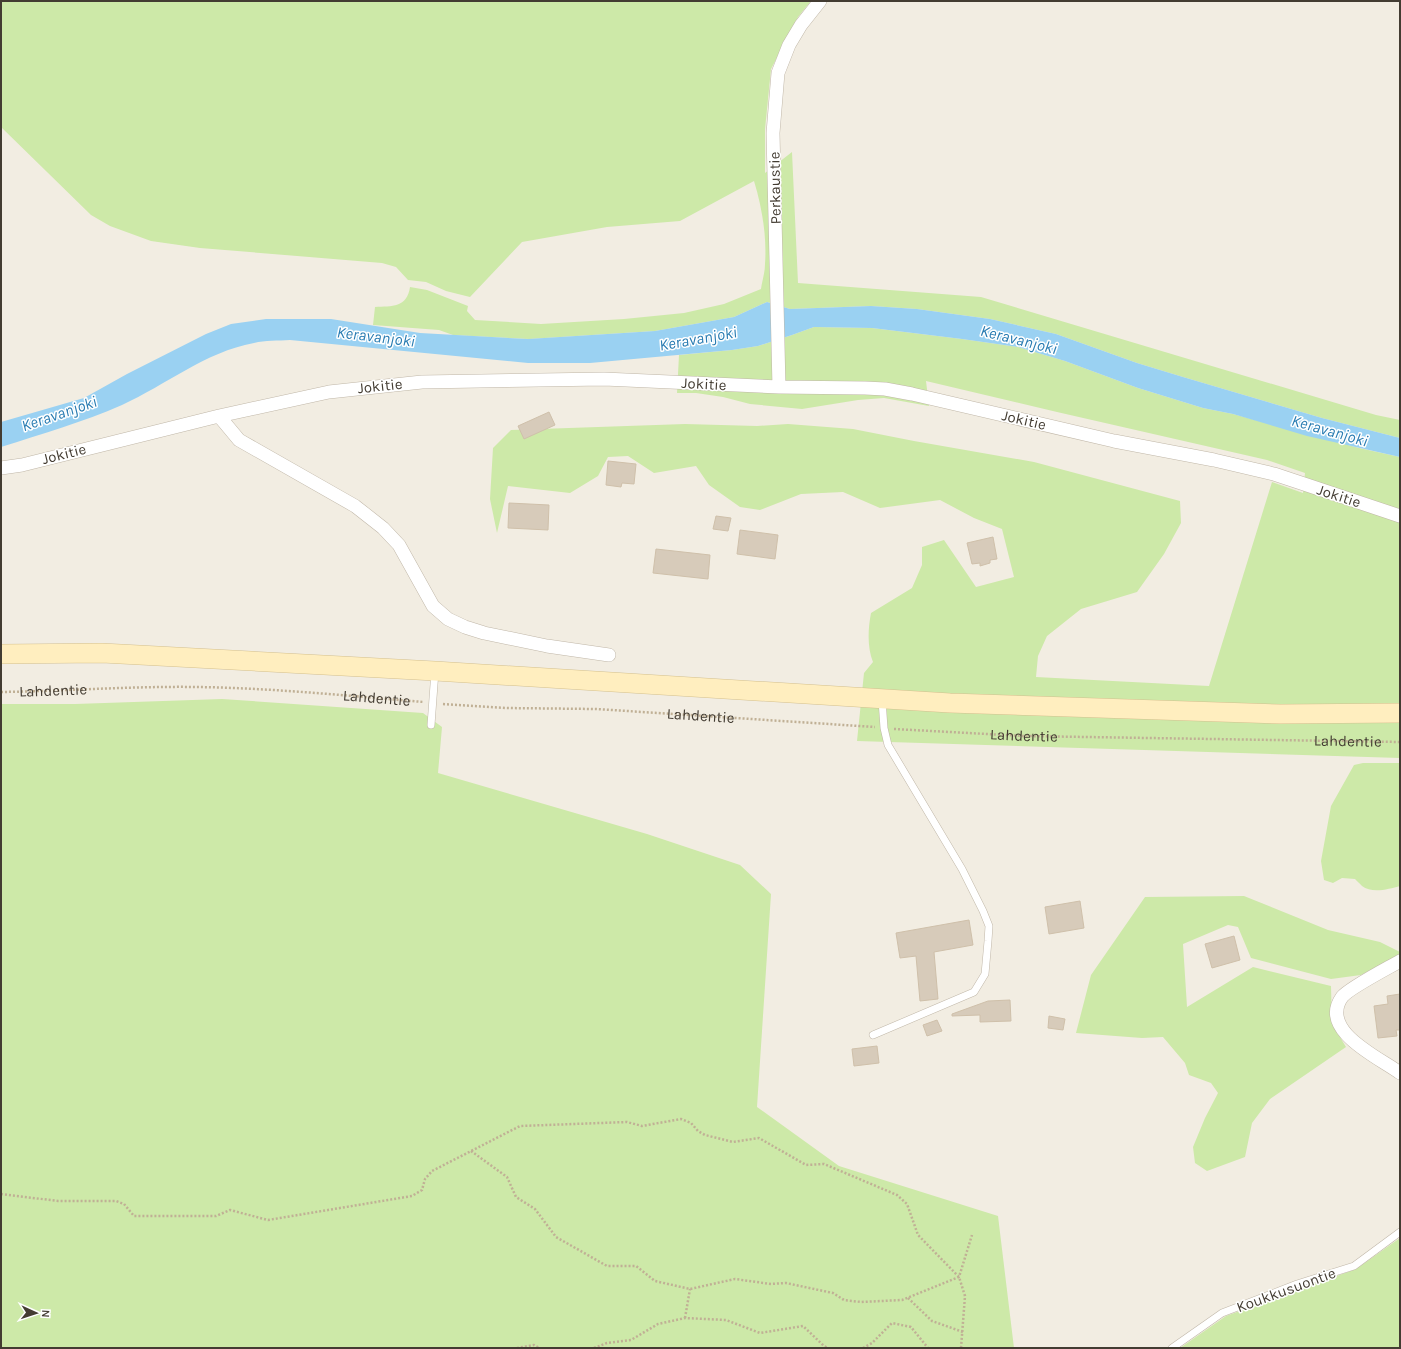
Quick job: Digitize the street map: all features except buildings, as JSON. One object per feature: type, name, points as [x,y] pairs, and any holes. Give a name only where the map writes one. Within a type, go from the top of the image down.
[{"type":"main road","name":"Lahdentie","points":[[1,654],[102,653],[435,671],[950,703],[1272,714],[1400,713]]},
{"type":"street","name":"Perkaustie","points":[[779,387],[773,133],[778,73],[789,45],[801,25],[820,1]]},
{"type":"street","name":"Jokitie","points":[[1,468],[30,463],[219,416],[329,392],[422,382],[604,379],[779,387],[885,389],[1114,441],[1214,460],[1274,474],[1400,516]]},
{"type":"street","points":[[219,416],[239,440],[355,506],[383,528],[398,545],[433,606],[448,619],[465,627],[484,633],[547,646],[609,655]]},
{"type":"street","points":[[1400,961],[1343,996],[1337,1009],[1339,1023],[1344,1033],[1359,1046],[1400,1073]]},
{"type":"lane","points":[[431,725],[435,671]]},
{"type":"lane","points":[[873,1035],[974,992],[985,974],[989,926],[962,869],[888,745],[884,728],[882,698]]},
{"type":"lane","name":"Koukkusuontie","points":[[1172,1348],[1222,1313],[1297,1284],[1354,1266],[1400,1232]]},
{"type":"path","name":"Lahdentie","points":[[1,692],[198,687],[270,690],[505,708],[604,710],[1024,736],[1400,742]]},
{"type":"path","points":[[1,1194],[58,1201],[116,1201],[124,1204],[134,1216],[216,1216],[230,1210],[268,1220],[412,1196],[422,1190],[425,1179],[432,1171],[520,1126],[627,1122],[642,1126],[681,1119],[691,1123],[698,1131],[705,1135],[733,1142],[760,1138],[806,1165],[824,1164],[897,1195],[906,1204],[918,1235],[959,1277],[965,1296],[962,1348]]},
{"type":"path","points":[[471,1151],[507,1177],[516,1197],[535,1209],[556,1237],[607,1266],[636,1266],[655,1282],[690,1289],[735,1279],[771,1284],[786,1283],[833,1293],[844,1300],[861,1302],[902,1300],[959,1277]]},
{"type":"path","points":[[959,1277],[972,1235]]},
{"type":"path","points":[[685,1318],[690,1289]]},
{"type":"path","points":[[908,1297],[932,1321],[962,1332]]},
{"type":"path","points":[[594,1348],[607,1343],[631,1340],[658,1324],[685,1318],[726,1320],[760,1333],[803,1326],[828,1348]]},
{"type":"path","points":[[863,1348],[872,1343],[892,1322],[911,1327],[928,1348]]},
{"type":"path","points":[[517,1348],[534,1345],[539,1348]]},
{"type":"green space","points":[[1,1],[811,1],[798,17],[771,69],[765,129],[765,173],[792,152],[798,283],[981,297],[1376,415],[1400,420],[1400,438],[1322,418],[1183,377],[1137,363],[1056,334],[990,319],[917,309],[871,306],[790,309],[767,302],[734,317],[655,331],[529,339],[453,335],[439,330],[373,325],[375,307],[393,306],[402,302],[406,299],[410,287],[427,290],[468,306],[467,311],[475,320],[541,324],[624,319],[684,313],[724,304],[761,289],[765,267],[765,233],[762,212],[754,181],[680,221],[607,227],[522,242],[470,297],[446,291],[426,282],[408,280],[396,267],[382,263],[200,248],[151,241],[110,226],[91,215],[1,127]]},
{"type":"green space","points":[[814,327],[872,328],[1018,347],[1065,361],[1138,388],[1203,408],[1233,414],[1359,448],[1400,457],[1400,758],[857,741],[864,673],[873,662],[869,638],[871,613],[912,588],[922,565],[922,547],[944,540],[976,587],[1014,577],[1002,529],[974,518],[940,500],[880,508],[843,492],[801,494],[760,510],[740,507],[709,485],[696,466],[654,473],[628,456],[608,457],[598,476],[570,493],[508,486],[497,533],[490,499],[493,448],[511,430],[685,424],[757,426],[788,424],[853,429],[1034,462],[1180,501],[1181,523],[1164,554],[1137,592],[1081,609],[1047,636],[1038,656],[1036,677],[1209,686],[1272,482],[1303,493],[1305,473],[1267,460],[926,381],[929,406],[884,398],[858,400],[802,409],[750,404],[723,397],[696,393],[677,393],[679,355],[758,346]]},
{"type":"green space","points":[[222,699],[423,713],[442,727],[438,773],[647,834],[740,865],[771,894],[757,1107],[839,1166],[998,1216],[1014,1348],[1,1348],[1,704],[75,704]]},
{"type":"green space","points":[[1363,763],[1400,763],[1400,886],[1371,890],[1362,886],[1355,879],[1342,878],[1333,883],[1324,880],[1321,861],[1331,806],[1354,765]]},
{"type":"green space","points":[[1244,896],[1328,930],[1380,942],[1400,952],[1400,954],[1361,975],[1331,979],[1251,958],[1238,927],[1228,925],[1183,944],[1187,1007],[1253,967],[1331,986],[1332,1024],[1346,1047],[1270,1099],[1252,1123],[1245,1157],[1207,1171],[1195,1163],[1193,1147],[1205,1118],[1218,1093],[1211,1083],[1189,1075],[1185,1063],[1163,1037],[1142,1038],[1076,1033],[1091,975],[1145,897]]},
{"type":"green space","points":[[1400,1238],[1400,1348],[1180,1348],[1226,1316],[1356,1269]]},
{"type":"water","name":"Keravanjoki","points":[[767,302],[790,309],[871,306],[917,309],[990,319],[1056,334],[1137,363],[1183,377],[1322,418],[1400,438],[1400,457],[1307,436],[1233,414],[1203,408],[1138,388],[1065,361],[1018,347],[872,328],[814,327],[758,346],[732,350],[590,363],[528,363],[290,340],[263,341],[236,347],[202,361],[122,405],[62,428],[1,447],[1,422],[84,398],[127,374],[206,334],[231,324],[266,319],[331,319],[420,333],[528,339],[655,331],[734,317]]}]
